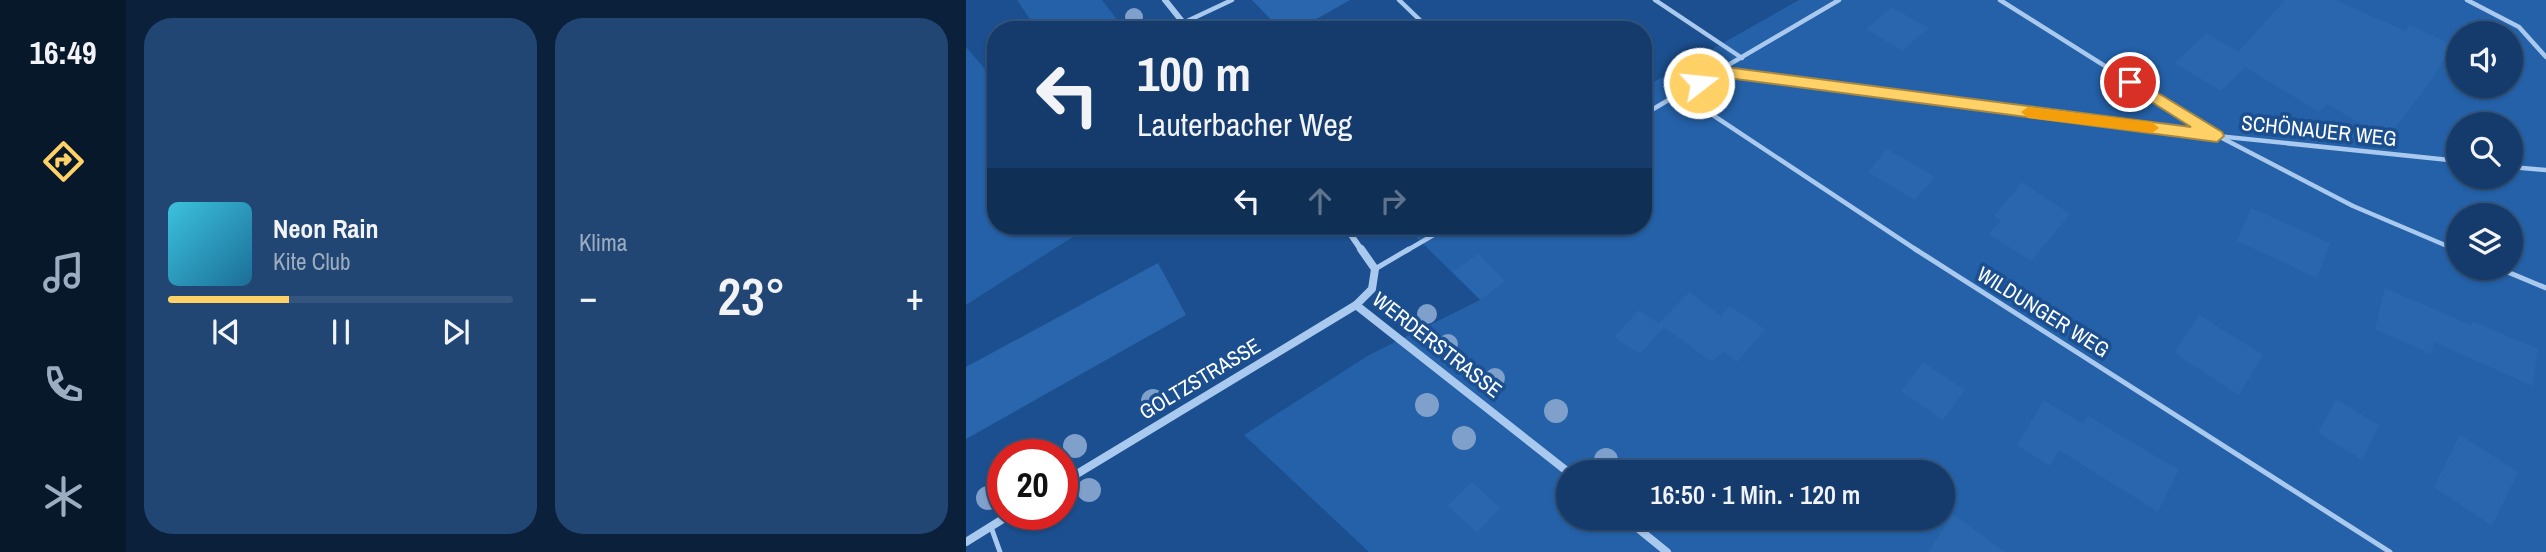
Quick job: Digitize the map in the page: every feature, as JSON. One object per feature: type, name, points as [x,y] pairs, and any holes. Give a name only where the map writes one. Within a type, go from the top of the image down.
[{"type":"street","points":[[1165,0],[1181,21]]},
{"type":"street","name":"WERDERSTRASSE","points":[[1351,235],[1375,270],[1372,289],[1356,304],[1556,462]]},
{"type":"street","name":"GOLTZSTRASSE","points":[[1078,473],[1356,304]]},
{"type":"street","points":[[966,542],[987,529]]},
{"type":"street","points":[[1640,530],[1667,552]]},
{"type":"lane","points":[[1187,21],[1232,0]]},
{"type":"lane","points":[[1399,0],[1421,21]]},
{"type":"lane","points":[[1655,0],[1742,58]]},
{"type":"lane","points":[[1652,110],[1839,0]]},
{"type":"lane","points":[[2000,0],[2217,136],[2353,206],[2446,245]]},
{"type":"lane","points":[[2467,0],[2519,27],[2546,57]]},
{"type":"lane","name":"SCHÖNAUER WEG","points":[[1718,71],[2217,136],[2446,160]]},
{"type":"lane","name":"WILDUNGER WEG","points":[[1681,94],[1930,259],[2390,552]]},
{"type":"lane","points":[[2523,168],[2546,170]]},
{"type":"lane","points":[[1375,270],[1434,235]]},
{"type":"lane","points":[[2523,279],[2546,288]]},
{"type":"lane","points":[[992,530],[1000,552]]},
{"type":"shaded area","points":[[1017,0],[1102,0],[1118,21],[1031,21]]},
{"type":"shaded area","points":[[1799,0],[2546,0],[2546,552],[1369,552],[1244,435],[1369,355],[1480,300],[1414,235],[1652,235],[1652,83]]},
{"type":"shaded area","points":[[966,47],[987,72],[987,235],[1076,235],[966,305]]},
{"type":"building","points":[[1252,0],[1350,0],[1313,21],[1272,21]]},
{"type":"building","points":[[2285,0],[2335,0],[2406,31],[2409,25],[2446,41],[2446,55],[2434,77],[2386,139],[2327,104],[2319,112],[2245,67],[2221,91],[2175,63],[2206,33],[2238,52]]},
{"type":"building","points":[[1892,7],[1928,28],[1902,51],[1866,29]]},
{"type":"building","points":[[1887,149],[1935,177],[1915,200],[1868,172]]},
{"type":"building","points":[[2022,182],[2070,214],[2031,261],[1989,234],[2001,220],[1994,216]]},
{"type":"building","points":[[2251,208],[2330,243],[2317,278],[2237,241]]},
{"type":"building","points":[[1478,254],[1505,281],[1481,300],[1453,272]]},
{"type":"building","points":[[1158,263],[1186,315],[966,439],[966,367]]},
{"type":"building","points":[[2385,288],[2471,325],[2472,321],[2538,349],[2532,386],[2434,342],[2431,354],[2375,329]]},
{"type":"building","points":[[1689,292],[1721,316],[1730,306],[1765,329],[1737,362],[1723,351],[1712,362],[1664,327],[1640,354],[1614,337],[1639,310],[1661,325],[1659,323]]},
{"type":"building","points":[[2199,315],[2263,355],[2239,395],[2174,353]]},
{"type":"building","points":[[1923,362],[1965,390],[1943,420],[1901,391]]},
{"type":"building","points":[[2336,399],[2379,425],[2362,460],[2318,433]]},
{"type":"building","points":[[2044,400],[2083,424],[2088,416],[2179,470],[2158,512],[2059,450],[2050,466],[2017,445]]},
{"type":"building","points":[[2460,435],[2518,472],[2492,526],[2434,487]]},
{"type":"building","points":[[1472,482],[1500,508],[1477,533],[1448,506]]},
{"type":"building","points":[[1955,515],[2005,552],[1928,552],[1942,530],[1955,530]]},
{"type":"slow traffic","points":[[2028,112],[2152,128]]},
{"type":"route","points":[[1699,83],[1718,71],[2217,136],[2130,82]]}]
